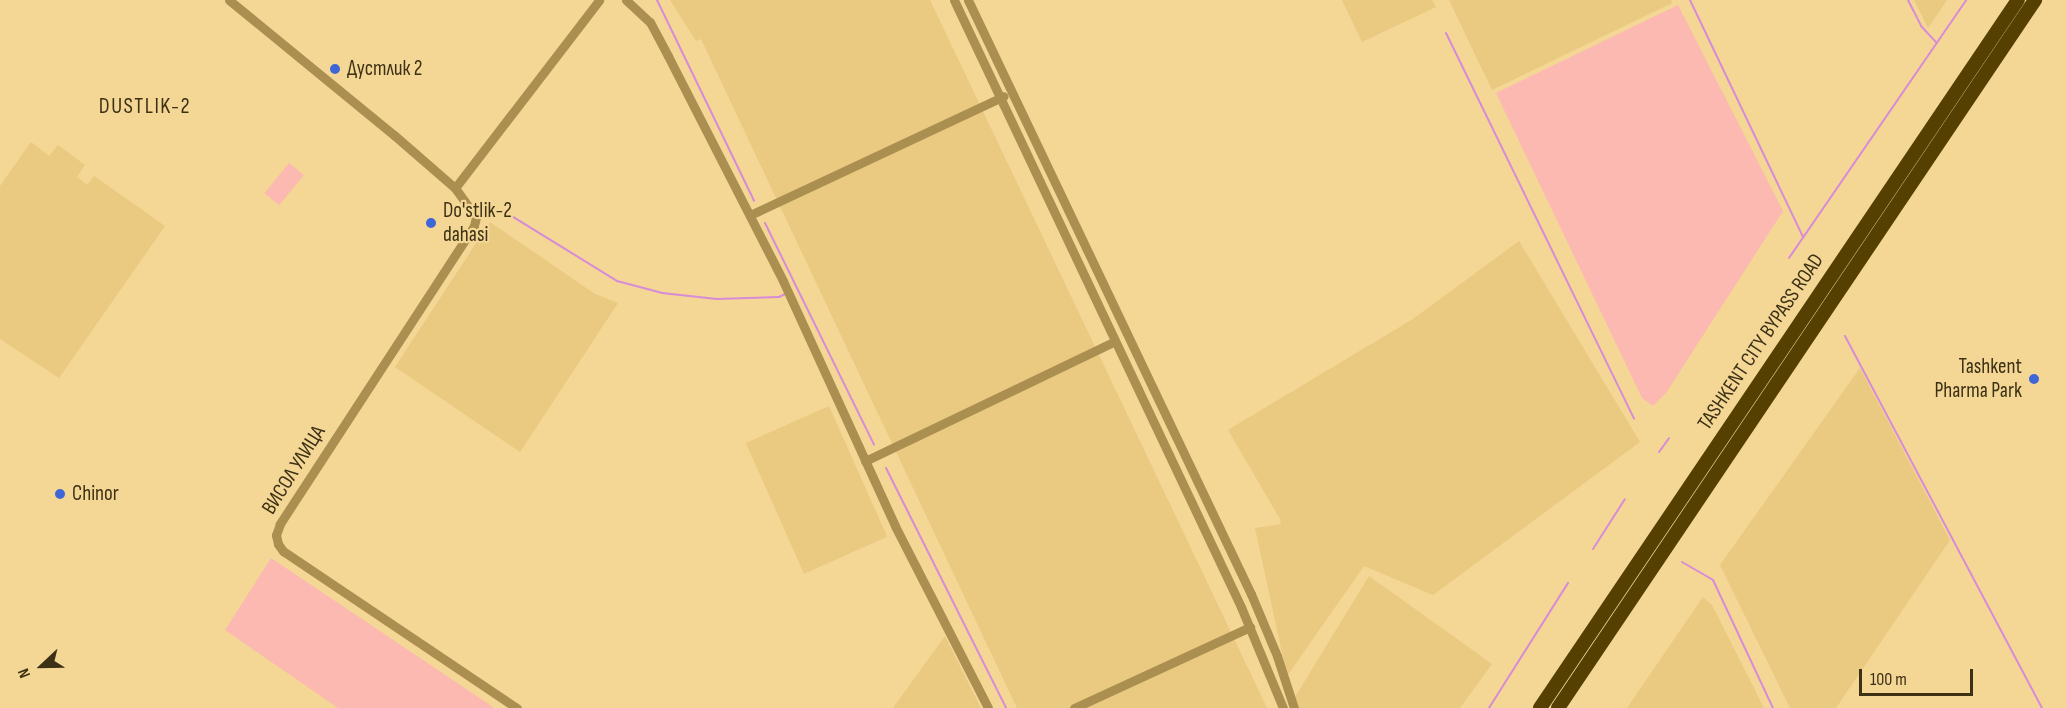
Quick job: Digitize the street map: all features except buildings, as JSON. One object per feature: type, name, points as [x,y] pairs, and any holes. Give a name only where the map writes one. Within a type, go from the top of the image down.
[{"type":"highway","name":"TASHKENT CITY BYPASS ROAD","points":[[1540,708],[2018,0]]},
{"type":"highway","name":"TASHKENT CITY BYPASS ROAD","points":[[1558,708],[2035,0]]},
{"type":"highway","points":[[1557,683],[1565,684],[1569,691]]},
{"type":"street","points":[[229,0],[455,188],[599,0]]},
{"type":"street","points":[[626,0],[643,14],[656,33],[750,215],[788,292],[895,526],[988,708]]},
{"type":"street","points":[[954,0],[1165,444],[1250,627],[1283,708]]},
{"type":"street","points":[[968,0],[1266,627],[1294,708]]},
{"type":"street","points":[[750,215],[1012,92]]},
{"type":"street","name":"ВИСОЛ УЛИЦА","points":[[455,188],[476,217],[474,226],[280,524],[276,535],[283,551],[517,708]]},
{"type":"street","points":[[865,461],[1115,341]]},
{"type":"street","points":[[1165,444],[1177,438]]},
{"type":"street","points":[[1074,708],[1250,627]]},
{"type":"shaded area","points":[[670,0],[930,0],[1267,708],[1017,708],[701,39],[696,41]]},
{"type":"shaded area","points":[[1342,0],[1432,0],[1436,7],[1362,42]]},
{"type":"shaded area","points":[[1449,0],[1671,0],[1672,3],[1492,90]]},
{"type":"shaded area","points":[[1914,0],[1947,0],[1928,28]]},
{"type":"shaded area","points":[[1678,5],[1783,211],[1666,393],[1653,406],[1642,398],[1496,93]]},
{"type":"shaded area","points":[[31,142],[49,156],[58,145],[85,165],[77,177],[87,185],[94,176],[165,226],[59,378],[0,339],[0,186]]},
{"type":"shaded area","points":[[289,163],[304,175],[279,205],[264,193]]},
{"type":"shaded area","points":[[490,222],[595,294],[618,303],[520,452],[395,367]]},
{"type":"shaded area","points":[[1519,241],[1640,442],[1433,595],[1364,566],[1287,676],[1255,528],[1281,524],[1280,519],[1228,430],[1413,319]]},
{"type":"shaded area","points":[[1860,368],[1950,540],[1836,708],[1790,708],[1720,565]]},
{"type":"shaded area","points":[[829,406],[887,537],[804,574],[746,443]]},
{"type":"shaded area","points":[[271,558],[493,707],[338,708],[225,630]]},
{"type":"shaded area","points":[[1369,576],[1492,664],[1460,708],[1299,708],[1295,697]]},
{"type":"shaded area","points":[[1703,597],[1712,605],[1764,708],[1627,708]]},
{"type":"shaded area","points":[[945,636],[981,708],[893,708]]},
{"type":"waterway","points":[[657,0],[754,201]]},
{"type":"waterway","points":[[1690,0],[1803,237]]},
{"type":"waterway","points":[[1908,0],[1921,26],[1936,42]]},
{"type":"waterway","points":[[1789,258],[1966,0]]},
{"type":"waterway","points":[[1446,33],[1634,419]]},
{"type":"waterway","points":[[502,210],[617,281],[662,293],[717,299],[779,297],[785,294]]},
{"type":"waterway","points":[[765,223],[874,445]]},
{"type":"waterway","points":[[1845,336],[2042,708]]},
{"type":"waterway","points":[[1659,452],[1669,438]]},
{"type":"waterway","points":[[886,468],[1006,708]]},
{"type":"waterway","points":[[1593,549],[1625,499]]},
{"type":"waterway","points":[[1682,562],[1713,580],[1773,708]]},
{"type":"waterway","points":[[1489,708],[1568,583]]},
{"type":"place","name":"Дустлик 2","points":[[335,69]]},
{"type":"place","name":"Do'stlik-2 dahasi","points":[[431,223]]},
{"type":"place","name":"Tashkent Pharma Park","points":[[2034,379]]},
{"type":"place","name":"Chinor","points":[[60,494]]},
{"type":"district","name":"DUSTLIK-2","points":[[145,107]]}]
